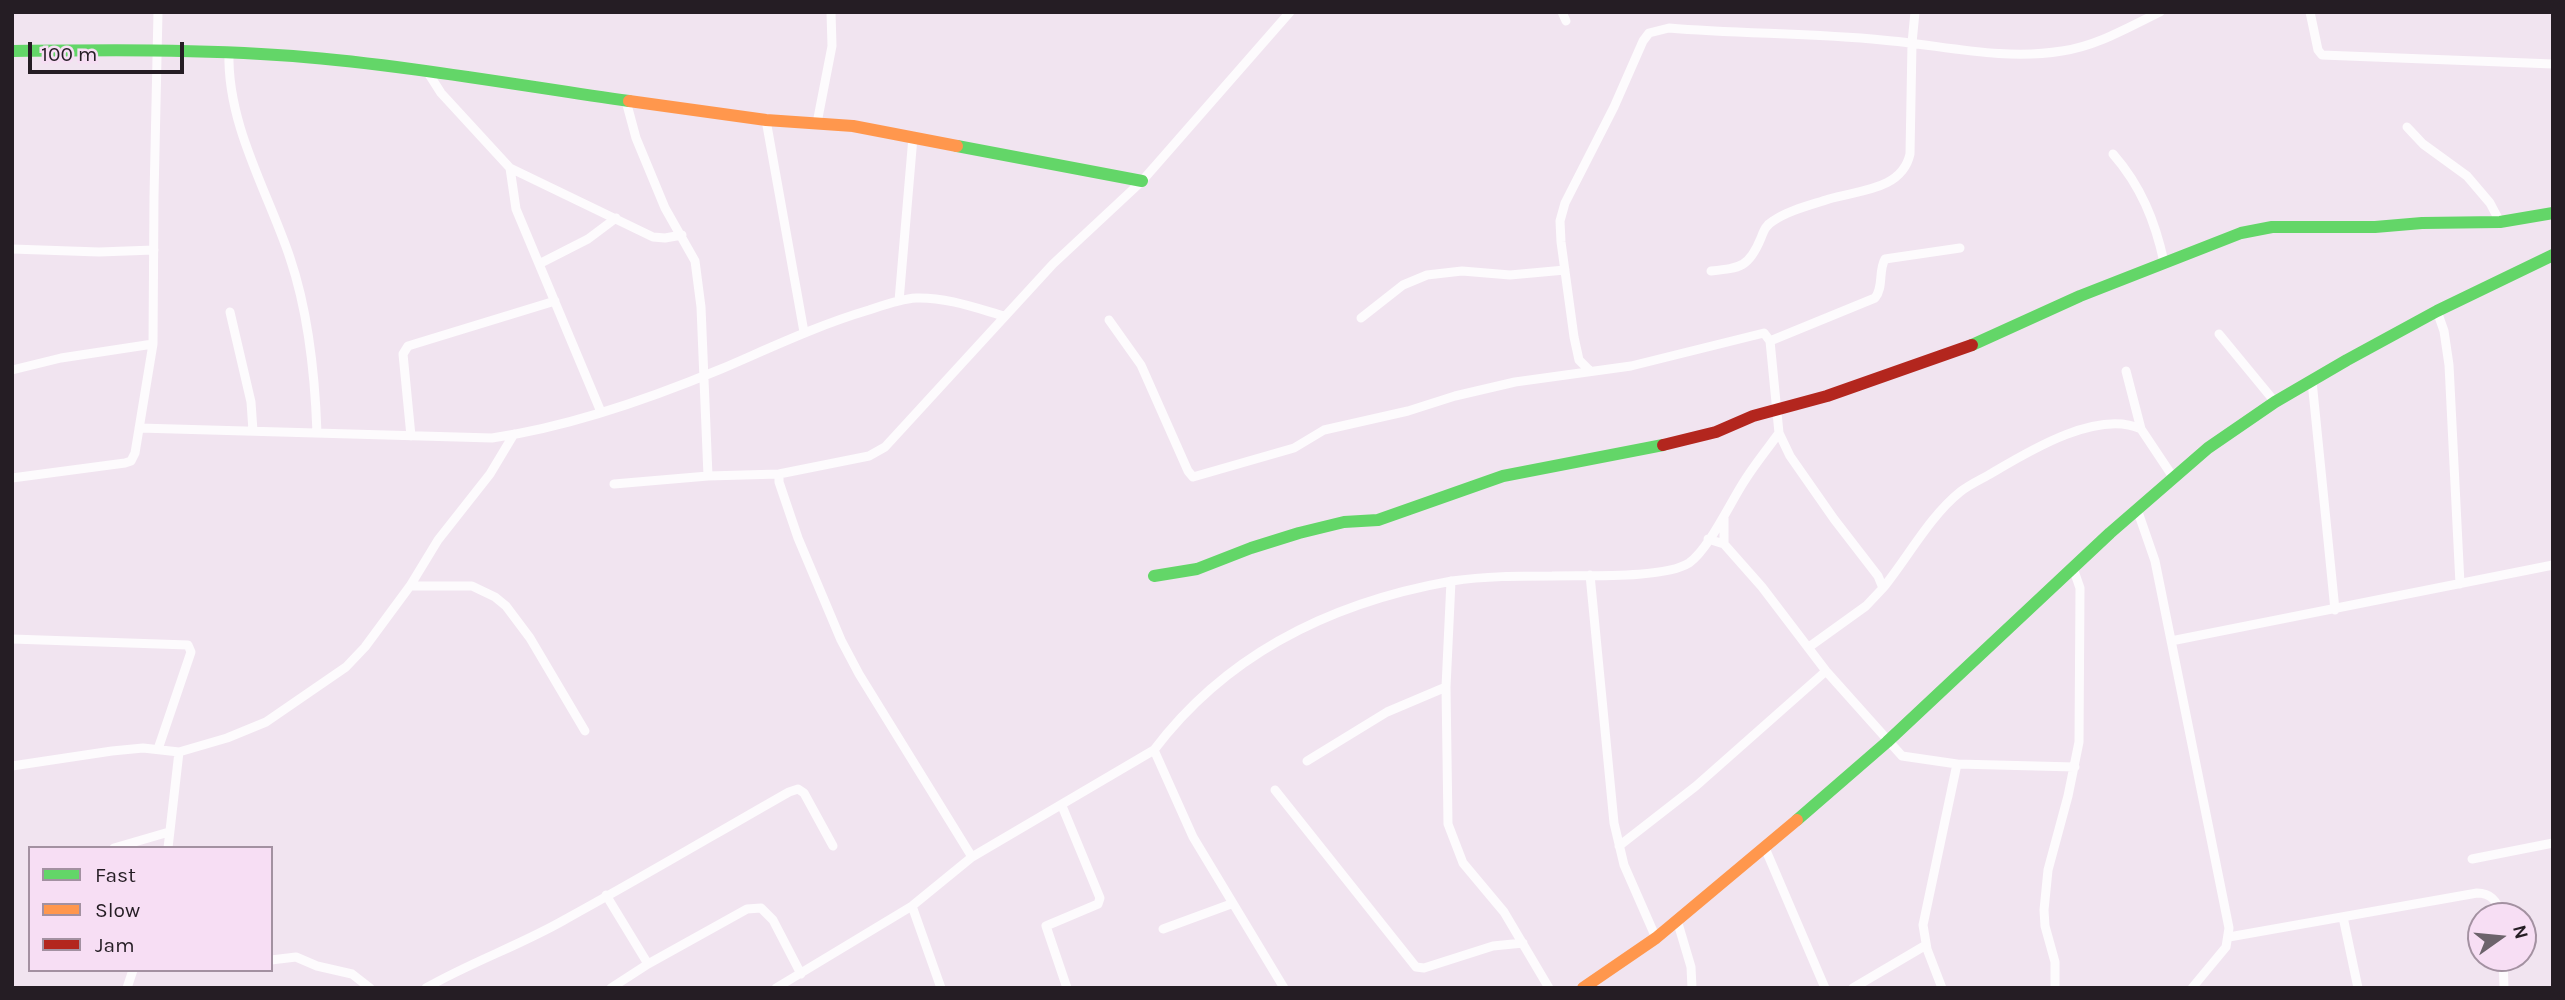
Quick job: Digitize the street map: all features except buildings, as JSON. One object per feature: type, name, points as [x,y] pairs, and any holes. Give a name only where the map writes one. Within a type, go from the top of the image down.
[{"type":"street","points":[[12,478],[125,463],[134,458],[153,344],[153,195],[158,12]]},
{"type":"street","points":[[817,123],[832,46],[831,12]]},
{"type":"street","points":[[614,484],[708,476],[779,474],[869,456],[885,447],[1082,235],[1142,181],[1290,12]]},
{"type":"street","points":[[1712,271],[1737,268],[1749,261],[1764,228],[1777,218],[1829,199],[1883,185],[1907,166],[1911,132],[1915,12]]},
{"type":"street","points":[[1590,371],[1579,360],[1574,337],[1560,221],[1565,203],[1649,33],[1670,28],[1912,43],[1996,54],[2037,54],[2086,46],[2160,12]]},
{"type":"street","points":[[2310,12],[2318,50],[2322,55],[2553,64]]},
{"type":"street","points":[[12,51],[158,50],[293,56],[427,71],[766,120],[853,126],[1142,181]]},
{"type":"street","points":[[229,53],[229,83],[237,118],[295,276],[316,385],[317,433]]},
{"type":"street","points":[[427,71],[441,93],[510,168],[653,237],[682,235]]},
{"type":"street","points":[[626,101],[636,138],[665,208],[695,261],[701,307],[708,476]]},
{"type":"street","points":[[766,120],[804,332]]},
{"type":"street","points":[[2407,127],[2423,144],[2467,176],[2490,203],[2500,222]]},
{"type":"street","points":[[899,301],[913,137]]},
{"type":"street","points":[[2113,154],[2138,186],[2155,227],[2164,262]]},
{"type":"street","points":[[510,168],[516,209],[601,412]]},
{"type":"street","points":[[1154,576],[1197,569],[1299,533],[1344,522],[1378,520],[1503,476],[1716,432],[1753,416],[1827,396],[1953,353],[2080,296],[2241,233],[2272,228],[2500,222],[2553,213]]},
{"type":"street","points":[[539,264],[588,239],[616,218]]},
{"type":"street","points":[[1770,341],[1875,298],[1879,293],[1885,259],[1960,248]]},
{"type":"street","points":[[12,249],[99,252],[154,250]]},
{"type":"street","points":[[1583,988],[1656,938],[1765,848],[1887,741],[2137,509],[2208,448],[2275,402],[2437,311],[2553,255]]},
{"type":"street","points":[[1361,318],[1403,285],[1427,275],[1462,271],[1510,275],[1565,270]]},
{"type":"street","points":[[139,428],[492,438],[514,435],[601,412],[705,376],[804,332],[899,301],[916,298],[945,300],[1004,316]]},
{"type":"street","points":[[411,436],[403,354],[408,346],[555,301]]},
{"type":"street","points":[[2437,311],[2444,331],[2449,365],[2460,584]]},
{"type":"street","points":[[230,312],[251,402],[253,431]]},
{"type":"street","points":[[1109,320],[1141,365],[1193,477],[1294,448],[1324,430],[1515,382],[1604,371],[1677,356],[1762,332],[1770,341],[1779,433],[1790,456],[1884,588]]},
{"type":"street","points":[[2219,334],[2275,402]]},
{"type":"street","points":[[12,370],[61,358],[153,344]]},
{"type":"street","points":[[2126,371],[2141,429],[2173,477]]},
{"type":"street","points":[[2312,381],[2322,461],[2334,610]]},
{"type":"street","points":[[1809,647],[1866,606],[1884,588],[1938,514],[1961,492],[2017,459],[2076,431],[2105,424],[2123,424],[2141,429]]},
{"type":"street","points":[[776,988],[912,906],[972,857],[1154,750],[1205,696],[1258,651],[1297,629],[1357,605],[1451,581],[1649,573],[1688,563],[1698,554],[1724,517],[1744,480],[1779,433]]},
{"type":"street","points":[[12,766],[112,751],[158,749],[179,752],[227,738],[266,722],[346,667],[365,647],[514,435]]},
{"type":"street","points":[[779,474],[779,482],[798,538],[841,640],[859,674],[972,857]]},
{"type":"street","points":[[2137,509],[2155,561],[2229,937],[2226,947],[2192,988]]},
{"type":"street","points":[[1724,517],[1724,544]]},
{"type":"street","points":[[1708,539],[1724,544],[1762,587],[1826,671],[1902,756],[1957,764],[2075,767]]},
{"type":"street","points":[[2171,641],[2553,565]]},
{"type":"street","points":[[2055,988],[2055,962],[2045,926],[2044,910],[2048,870],[2075,767],[2079,741],[2080,588],[2073,568]]},
{"type":"street","points":[[1590,575],[1611,796],[1619,846],[1624,865],[1656,938]]},
{"type":"street","points":[[1451,581],[1447,687],[1448,824],[1463,863],[1504,912],[1549,988]]},
{"type":"street","points":[[410,586],[472,586],[495,597],[517,618],[585,732]]},
{"type":"street","points":[[12,639],[188,645],[191,652],[188,663],[158,749]]},
{"type":"street","points":[[1619,846],[1696,786],[1826,671]]},
{"type":"street","points":[[1307,761],[1387,712],[1447,687]]},
{"type":"street","points":[[1154,750],[1194,837],[1231,904],[1284,988]]},
{"type":"street","points":[[168,846],[179,752]]},
{"type":"street","points":[[1942,988],[1926,945],[1923,925],[1957,764]]},
{"type":"street","points":[[426,988],[445,976],[510,948],[566,919],[789,792],[798,789],[804,793],[833,846]]},
{"type":"street","points":[[1275,790],[1416,967],[1424,968],[1493,946],[1523,943]]},
{"type":"street","points":[[1062,806],[1100,898],[1098,904],[1046,926],[1066,988]]},
{"type":"street","points":[[121,846],[169,832]]},
{"type":"street","points":[[2472,859],[2553,843]]},
{"type":"street","points":[[1765,848],[1825,988]]},
{"type":"street","points":[[2229,937],[2486,893],[2495,902]]},
{"type":"street","points":[[606,895],[648,964]]},
{"type":"street","points":[[1163,929],[1231,904]]},
{"type":"street","points":[[912,906],[942,988]]},
{"type":"street","points":[[611,988],[648,964],[747,909],[761,908],[773,920],[802,974]]},
{"type":"street","points":[[2343,917],[2358,988]]},
{"type":"street","points":[[1676,920],[1691,967],[1692,988]]},
{"type":"street","points":[[1853,988],[1926,945]]},
{"type":"street","points":[[273,960],[296,957],[317,966],[352,974],[370,988]]},
{"type":"traffic: fast","points":[[12,51],[188,51],[293,56],[419,70],[629,101]]},
{"type":"traffic: fast","points":[[957,146],[1142,181]]},
{"type":"traffic: fast","points":[[1972,345],[2080,296],[2241,233],[2272,227],[2375,227],[2422,223],[2500,222],[2553,213]]},
{"type":"traffic: fast","points":[[1797,820],[1887,742],[2110,533],[2208,448],[2275,402],[2347,360],[2437,311],[2553,255]]},
{"type":"traffic: fast","points":[[1154,576],[1197,569],[1299,533],[1344,522],[1378,520],[1503,476],[1663,445]]},
{"type":"traffic: slow","points":[[629,101],[766,120],[853,126],[957,146]]},
{"type":"traffic: slow","points":[[1583,988],[1656,938],[1797,820]]},
{"type":"traffic: jam","points":[[1663,445],[1716,432],[1753,416],[1827,396],[1972,345]]}]
